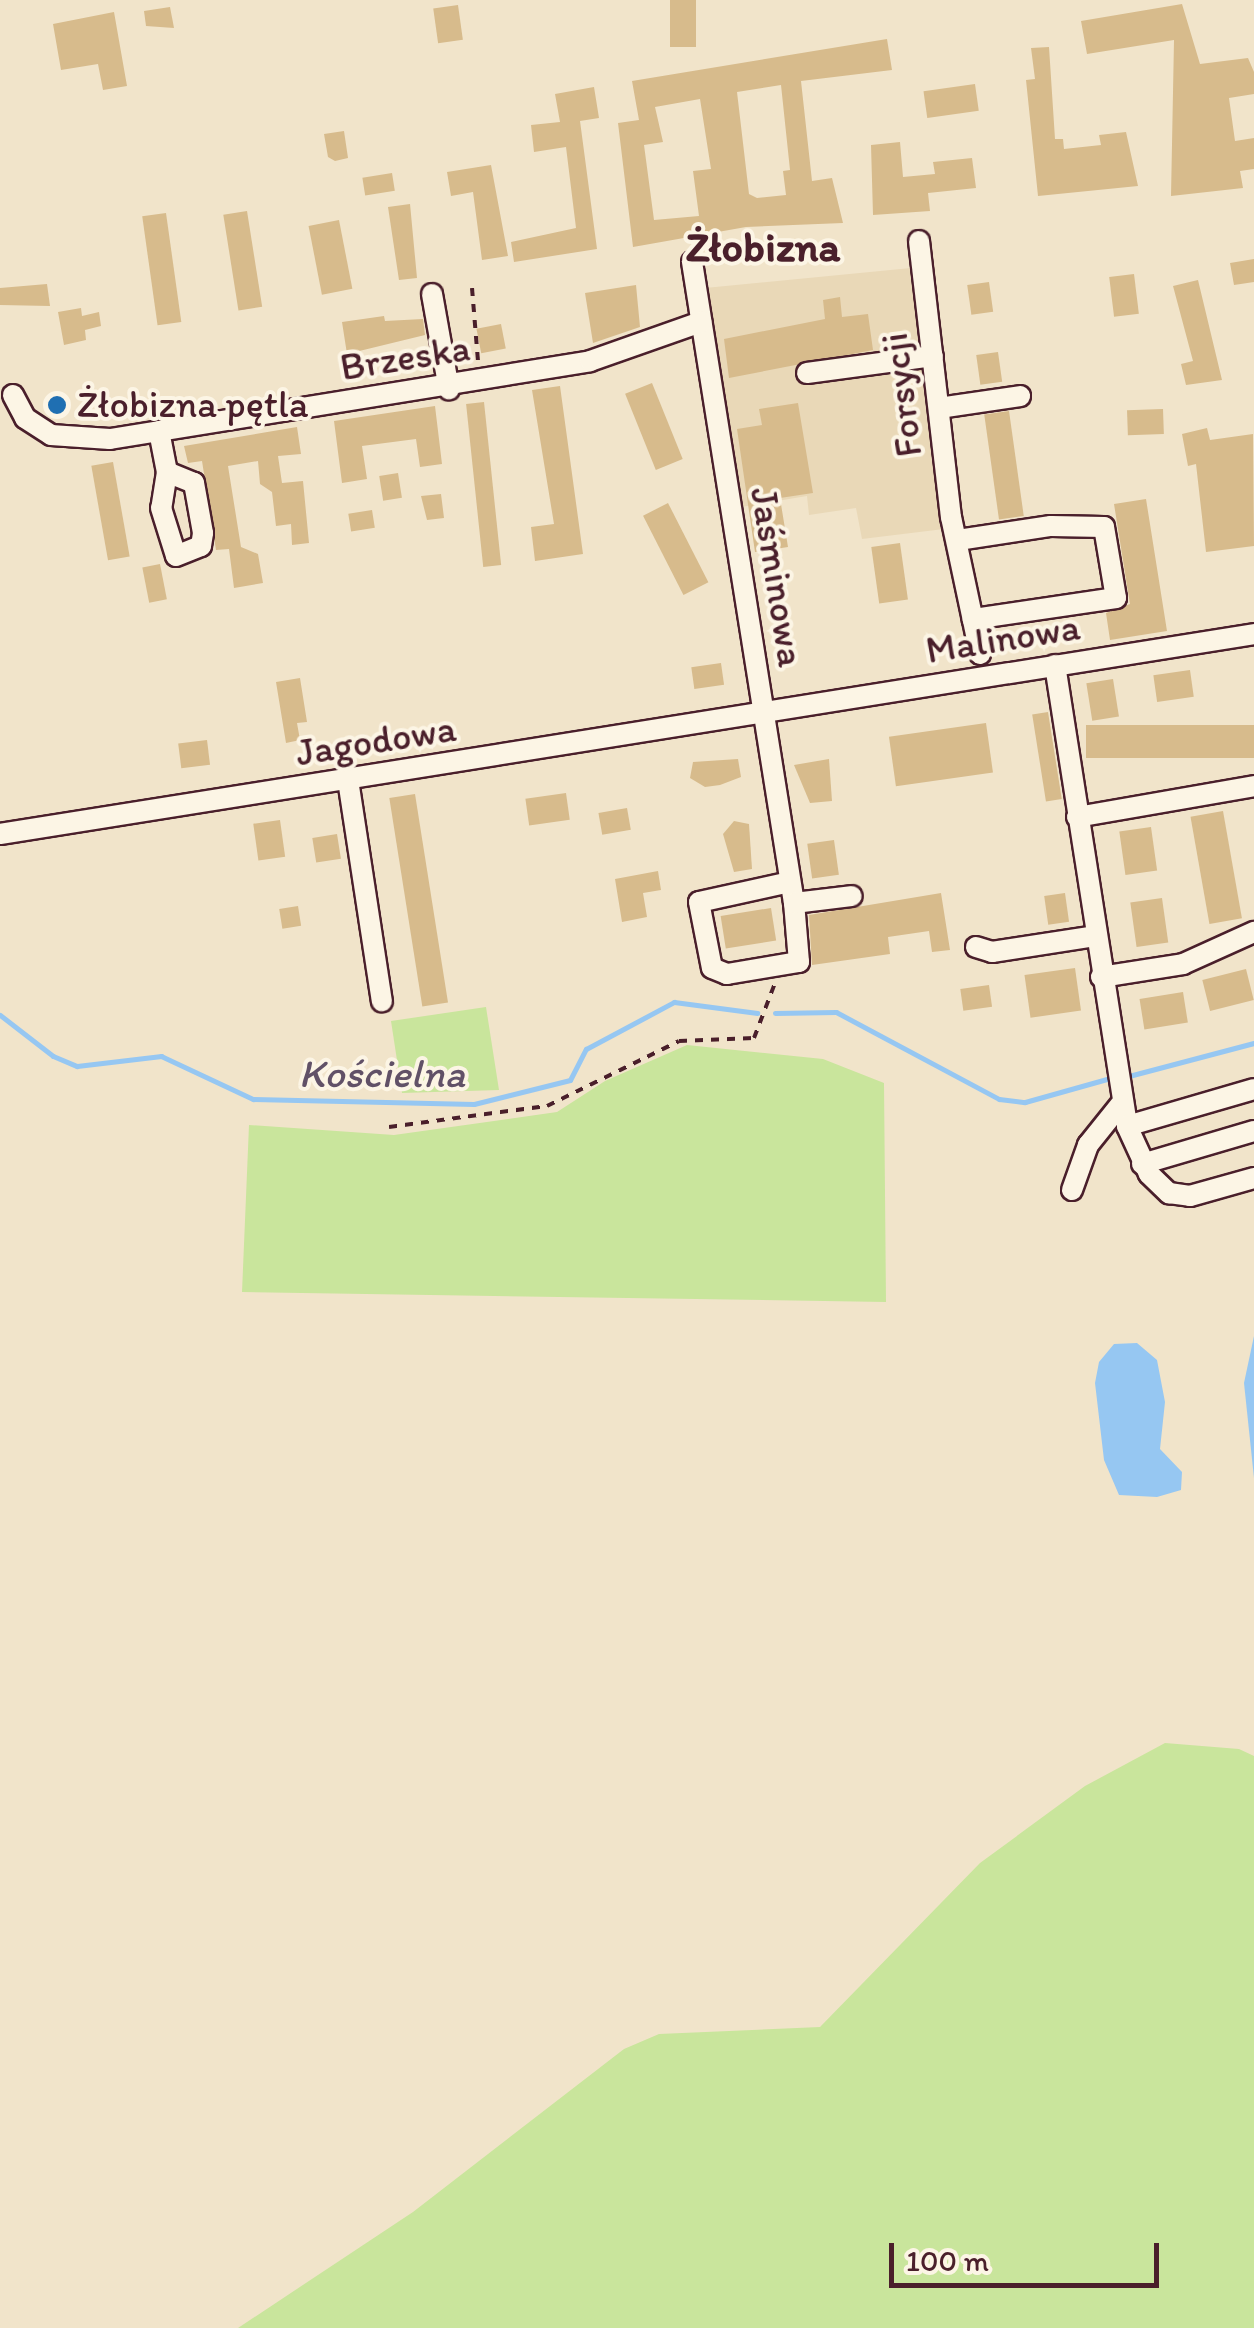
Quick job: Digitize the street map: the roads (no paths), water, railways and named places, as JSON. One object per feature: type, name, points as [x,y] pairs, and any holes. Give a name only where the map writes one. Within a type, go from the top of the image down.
[{"type":"street","name":"Forsycji","points":[[919,241],[958,540],[980,654]]},
{"type":"street","name":"Jaśminowa","points":[[692,262],[792,893],[799,962],[727,974],[712,968],[699,902],[792,893]]},
{"type":"street","points":[[432,294],[449,388]]},
{"type":"street","name":"Brzeska","points":[[13,395],[25,418],[51,435],[76,440],[449,388],[590,362],[702,322]]},
{"type":"street","points":[[807,374],[933,356]]},
{"type":"street","points":[[939,408],[1020,396]]},
{"type":"street","points":[[159,431],[167,472]]},
{"type":"street","points":[[958,540],[1070,524],[1104,527],[1116,598],[974,619]]},
{"type":"street","name":"Malinowa","points":[[763,712],[1254,634]]},
{"type":"street","points":[[1054,665],[1120,1105],[1142,1164],[1169,1193],[1190,1196],[1254,1178]]},
{"type":"street","name":"Jagodowa","points":[[0,834],[763,712]]},
{"type":"street","points":[[348,780],[382,1001]]},
{"type":"street","points":[[1077,817],[1254,786]]},
{"type":"street","points":[[792,893],[852,896]]},
{"type":"street","points":[[1101,977],[1183,964],[1254,932]]},
{"type":"street","points":[[976,947],[992,952],[1095,936]]},
{"type":"street","points":[[1128,1126],[1254,1089]]},
{"type":"street","points":[[1072,1190],[1088,1145],[1120,1105]]},
{"type":"street","points":[[1142,1164],[1254,1131]]},
{"type":"water","points":[[1254,1336],[1254,1478],[1244,1383]]},
{"type":"water","points":[[1137,1343],[1157,1360],[1165,1402],[1160,1449],[1182,1472],[1181,1490],[1157,1497],[1119,1495],[1104,1460],[1095,1383],[1099,1362],[1114,1344]]},
{"type":"waterway","name":"Kościelna","points":[[0,1015],[53,1056],[77,1066],[161,1056],[253,1099],[474,1104],[570,1080],[586,1049],[674,1002],[757,1013]]},
{"type":"waterway","name":"Kościelna","points":[[775,1013],[836,1012],[999,1099],[1025,1102],[1107,1079]]},
{"type":"waterway","name":"Kościelna","points":[[1125,1077],[1254,1043]]},
{"type":"place","name":"Żłobizna pętla","points":[[57,405]]},
{"type":"district","name":"Żłobizna","points":[[763,247]]}]
